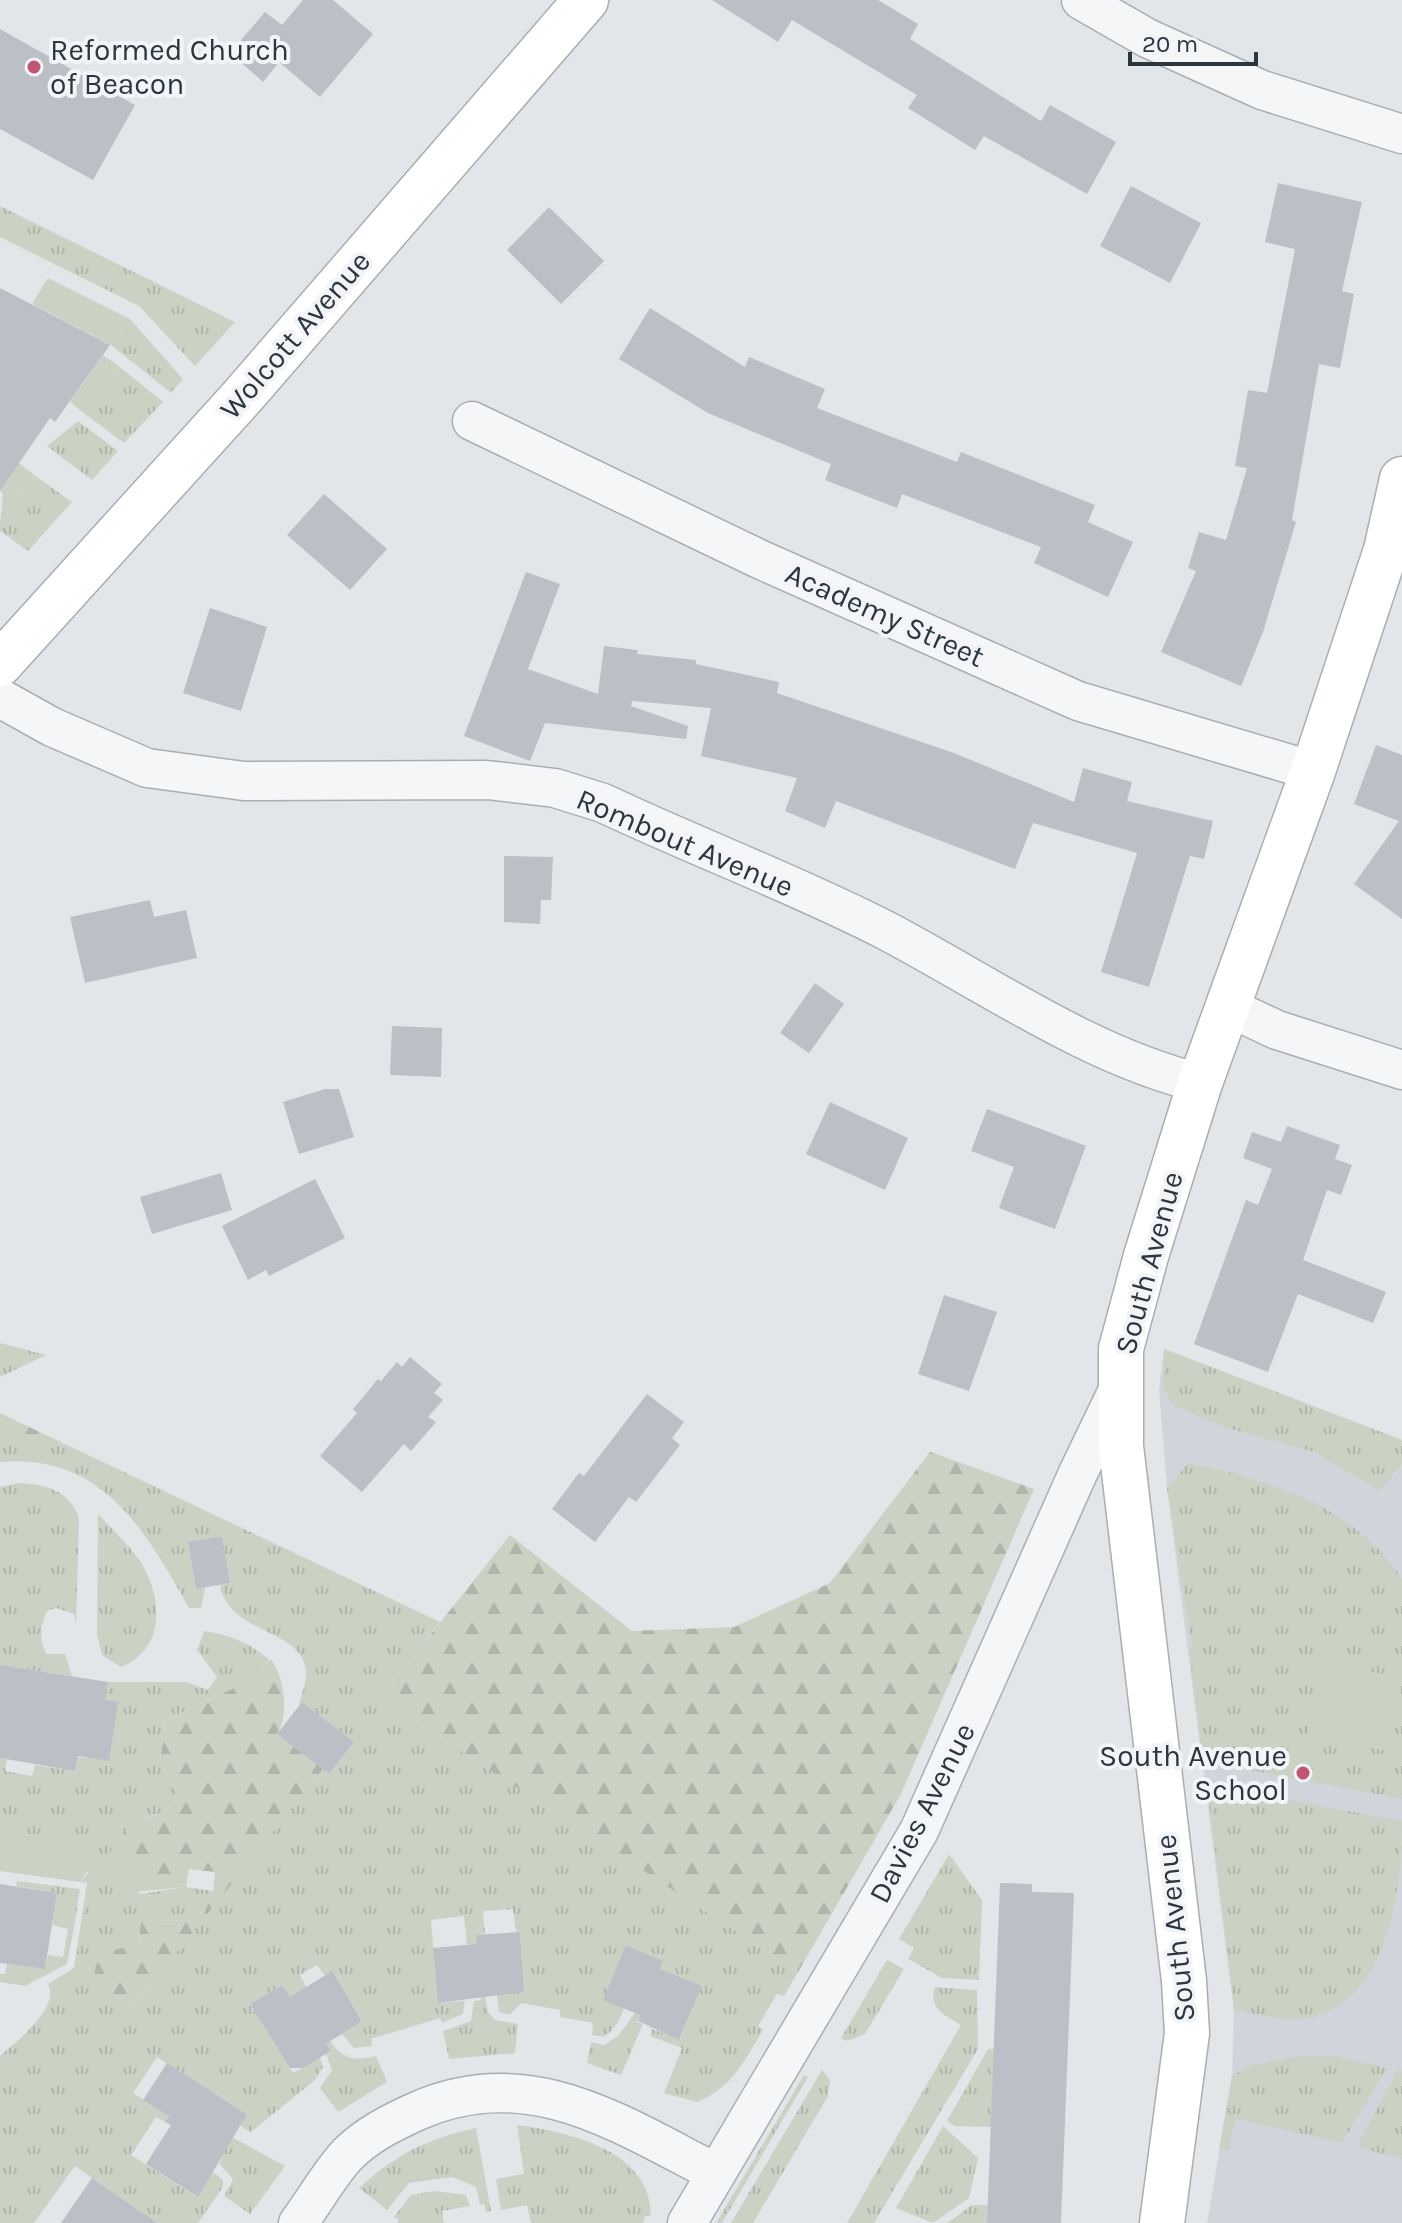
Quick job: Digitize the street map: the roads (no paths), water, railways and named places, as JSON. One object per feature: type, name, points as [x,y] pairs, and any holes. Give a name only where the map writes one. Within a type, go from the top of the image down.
[{"type":"street","name":"Wolcott Avenue","points":[[0,664],[242,397],[586,0]]},
{"type":"street","points":[[1081,0],[1147,38],[1262,90],[1402,134]]},
{"type":"street","name":"Academy Street","points":[[472,421],[757,558],[1078,701],[1313,771]]},
{"type":"street","name":"South Avenue","points":[[1162,2223],[1186,2020],[1123,1461],[1121,1384],[1125,1336],[1200,1083],[1313,771],[1386,550],[1402,479]]},
{"type":"street","name":"Rombout Avenue","points":[[0,698],[52,727],[147,768],[244,781],[487,780],[555,788],[603,803],[884,930],[1025,1008],[1154,1072],[1200,1083]]},
{"type":"street","points":[[1228,1007],[1277,1030],[1402,1070]]},
{"type":"street","name":"Davies Avenue","points":[[687,2223],[919,1831],[1078,1473],[1121,1384]]},
{"type":"street","points":[[298,2223],[348,2155],[382,2127],[442,2100],[493,2092],[565,2102],[627,2125],[716,2173]]},
{"type":"place","name":"Reformed Church of Beacon","points":[[34,67]]},
{"type":"place","name":"South Avenue School","points":[[1303,1773]]}]
